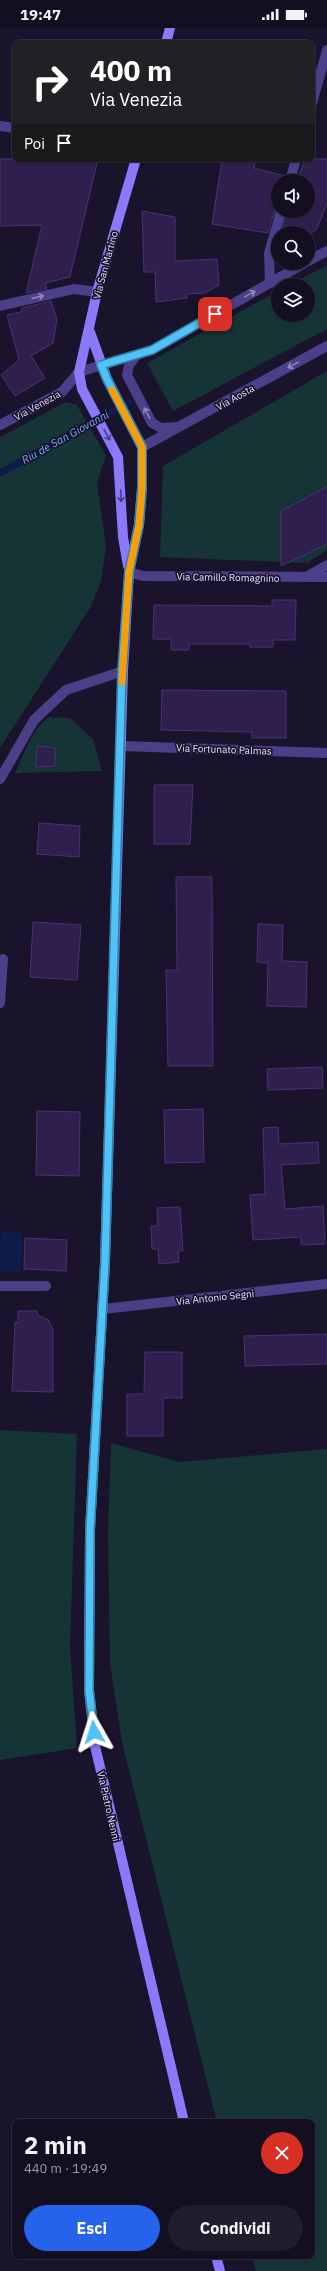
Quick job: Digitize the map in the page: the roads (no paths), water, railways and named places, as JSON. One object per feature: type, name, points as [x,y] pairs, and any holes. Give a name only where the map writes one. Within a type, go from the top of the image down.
[{"type":"street","points":[[167,40],[170,28]]},
{"type":"street","points":[[315,92],[327,50]]},
{"type":"street","points":[[0,126],[12,128]]},
{"type":"street","name":"Via San Martino","points":[[79,372],[90,332],[97,292],[135,162]]},
{"type":"street","points":[[292,174],[295,162]]},
{"type":"street","points":[[270,283],[269,253],[279,218]]},
{"type":"street","points":[[315,257],[327,250]]},
{"type":"street","points":[[79,372],[152,350],[293,270]]},
{"type":"street","points":[[0,306],[74,289],[97,292]]},
{"type":"street","name":"Via Pietro Nenni","points":[[90,332],[107,379],[141,444],[142,488],[139,525],[129,572],[122,671],[121,746],[103,1309],[90,1530],[89,1690],[95,1746],[183,2119]]},
{"type":"street","name":"Via Aosta","points":[[141,444],[178,427],[327,346]]},
{"type":"street","points":[[137,355],[129,365],[127,375],[152,423],[161,428],[178,427]]},
{"type":"street","name":"Via Pietro Nenni","points":[[79,372],[82,389],[118,457],[123,537],[129,572]]},
{"type":"street","name":"Via Venezia","points":[[0,425],[62,392],[79,372]]},
{"type":"street","points":[[306,577],[327,565]]},
{"type":"street","name":"Via Camillo Romagnino","points":[[129,572],[143,576],[327,578]]},
{"type":"street","points":[[0,779],[34,720],[66,690],[122,671]]},
{"type":"street","name":"Via Fortunato Palmas","points":[[121,746],[327,753]]},
{"type":"street","points":[[0,1003],[3,959]]},
{"type":"street","name":"Via Antonio Segni","points":[[103,1309],[327,1284]]},
{"type":"street","points":[[0,1286],[46,1286]]},
{"type":"street","points":[[217,2259],[220,2271]]},
{"type":"water","points":[[1,1231],[22,1233],[21,1273],[0,1271]]},
{"type":"waterway","name":"Riu de San Giovanni","points":[[0,473],[129,402]]}]
